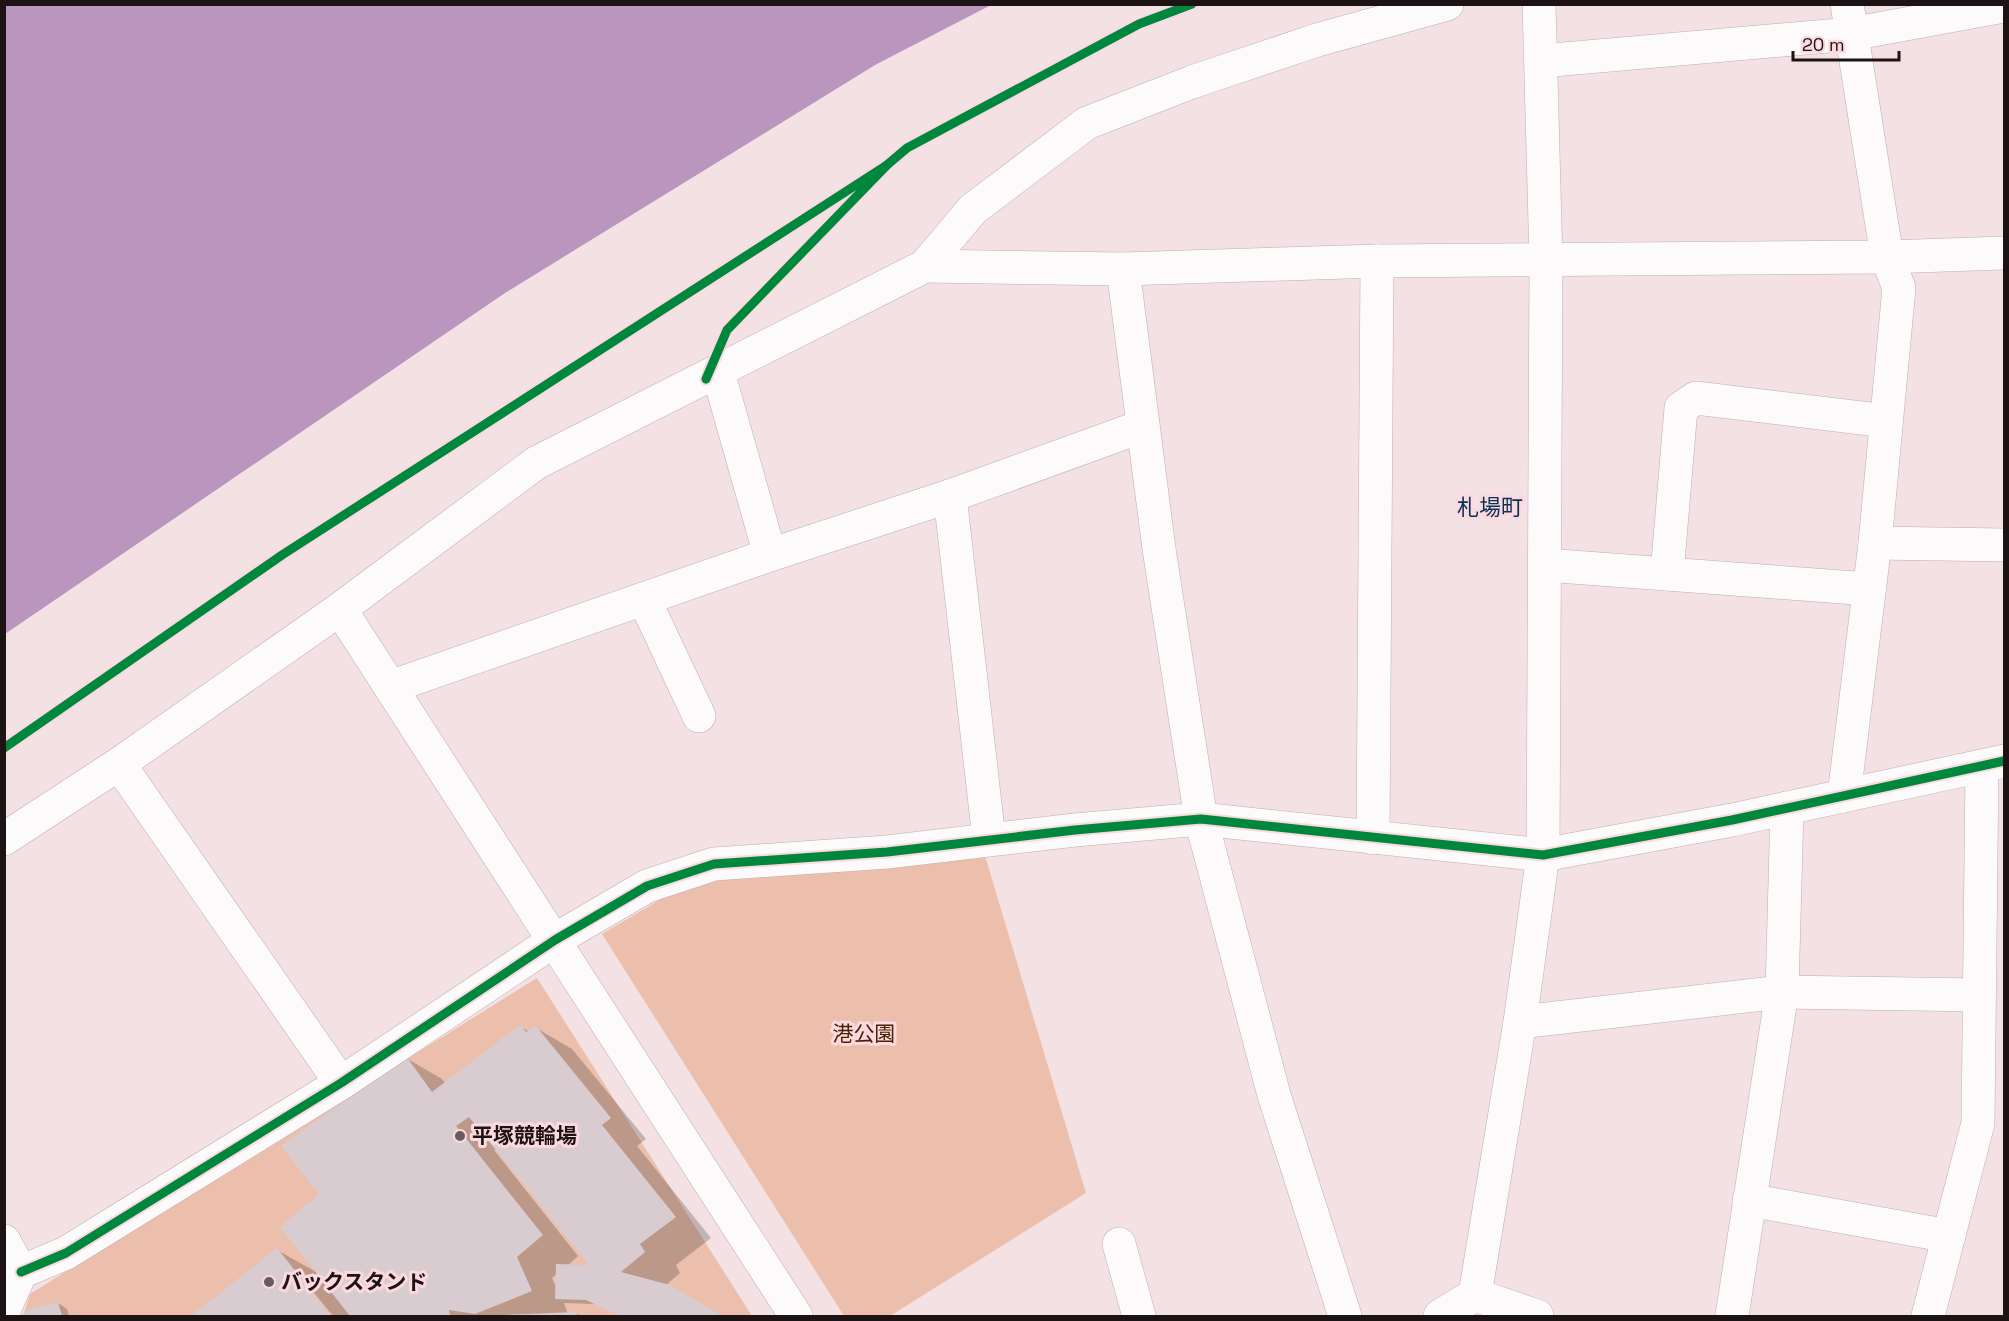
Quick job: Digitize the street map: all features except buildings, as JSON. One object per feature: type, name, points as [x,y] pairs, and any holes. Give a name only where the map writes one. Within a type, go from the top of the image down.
[{"type":"street","points":[[4,840],[119,764],[340,609],[536,463],[925,267],[973,209],[1087,123],[1192,82],[1317,40],[1447,4]]},
{"type":"street","points":[[1440,1317],[1475,1295],[1520,1022],[1544,855],[1546,261],[1539,4]]},
{"type":"street","points":[[1540,61],[1849,19],[2004,6]]},
{"type":"street","points":[[1844,796],[1875,543],[1899,288],[1887,257],[1849,19]]},
{"type":"street","points":[[925,267],[1123,269],[1377,261],[1887,257],[2004,253]]},
{"type":"street","points":[[1373,838],[1377,261]]},
{"type":"street","points":[[1123,269],[1158,549],[1201,819],[1274,1095],[1345,1317]]},
{"type":"street","points":[[718,372],[770,555]]},
{"type":"street","points":[[1667,574],[1681,408],[1696,398],[1886,421]]},
{"type":"street","points":[[390,687],[770,555],[950,496],[1143,426]]},
{"type":"street","points":[[950,496],[989,839]]},
{"type":"street","points":[[1875,543],[2004,545]]},
{"type":"street","points":[[1545,565],[1869,589]]},
{"type":"street","points":[[644,599],[699,716]]},
{"type":"street","points":[[340,609],[796,1317]]},
{"type":"street","points":[[119,764],[341,1083]]},
{"type":"street","points":[[4,1310],[21,1272],[66,1253],[341,1083],[555,940],[647,886],[714,864],[887,852],[989,839],[1201,819],[1544,855],[1787,808],[1993,764],[1979,995],[1991,1127],[1949,1236],[1928,1317]]},
{"type":"street","points":[[1732,1317],[1782,992],[1787,808]]},
{"type":"street","points":[[1520,1022],[1782,992],[1979,995]]},
{"type":"street","points":[[1749,1200],[1949,1236]]},
{"type":"street","points":[[4,1241],[21,1272]]},
{"type":"street","points":[[1119,1244],[1139,1317]]},
{"type":"street","points":[[1475,1295],[1537,1317]]},
{"type":"green space","name":"港公園","points":[[985,856],[1086,1193],[890,1316],[844,1316],[602,934],[661,899],[722,877]]},
{"type":"green space","name":"平塚競輪場","points":[[537,978],[752,1316],[23,1316],[30,1294]]},
{"type":"shaded area","points":[[5,4],[991,5],[875,65],[505,293],[5,634]]},
{"type":"cycle path","points":[[706,379],[727,330],[887,165],[907,148],[1139,24],[1192,4]]},
{"type":"cycle path","points":[[4,748],[282,555],[887,165]]},
{"type":"cycle path","points":[[21,1272],[66,1253],[341,1083],[555,940],[647,886],[714,864],[887,852],[1075,830],[1201,819],[1543,855],[1732,820],[2004,761]]},
{"type":"place","name":"平塚競輪場","points":[[460,1136]]},
{"type":"place","name":"バックスタンド","points":[[269,1282]]},
{"type":"district","name":"札場町","points":[[1490,507]]}]
